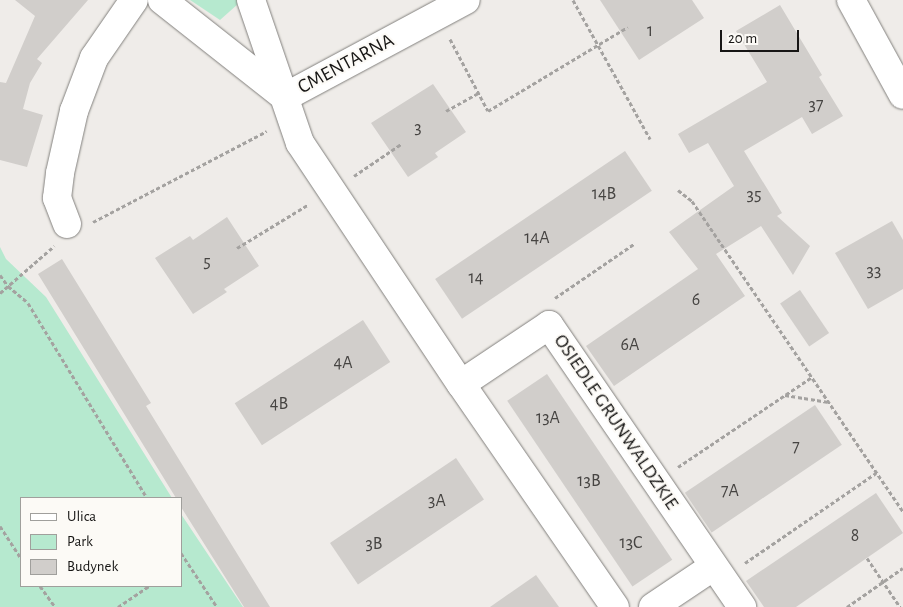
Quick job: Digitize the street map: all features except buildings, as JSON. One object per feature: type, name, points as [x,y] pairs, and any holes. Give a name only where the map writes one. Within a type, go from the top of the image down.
[{"type":"street","points":[[73,229],[57,198],[60,173],[74,111],[94,58],[134,0]]},
{"type":"street","name":"CMENTARNA","points":[[162,0],[287,108],[466,0]]},
{"type":"street","points":[[251,0],[300,143],[342,183],[461,384],[615,607]]},
{"type":"street","points":[[852,0],[903,95]]},
{"type":"street","name":"OSIEDLE GRUNWALDZKIE","points":[[461,384],[549,325],[742,607]]},
{"type":"street","points":[[653,607],[718,572]]},
{"type":"path","points":[[574,0],[650,139]]},
{"type":"path","points":[[446,32],[488,111],[628,27]]},
{"type":"path","points":[[446,111],[478,93]]},
{"type":"path","points":[[0,293],[73,229],[287,108]]},
{"type":"path","points":[[237,248],[342,183],[400,144]]},
{"type":"path","points":[[678,190],[692,201],[903,511]]},
{"type":"path","points":[[0,275],[8,286],[28,303],[147,497]]},
{"type":"path","points":[[656,482],[812,377]]},
{"type":"path","points":[[784,395],[829,402]]},
{"type":"path","points":[[718,572],[876,473]]},
{"type":"path","points":[[0,526],[20,556]]},
{"type":"path","points":[[182,555],[216,607]]},
{"type":"path","points":[[867,558],[900,607]]},
{"type":"path","points":[[182,563],[186,561]]},
{"type":"path","points":[[847,607],[903,568]]},
{"type":"path","points":[[41,587],[55,607]]},
{"type":"path","points":[[118,607],[148,587]]},
{"type":"green space","points":[[190,0],[237,0],[238,4],[220,20]]},
{"type":"green space","points":[[0,247],[6,259],[46,297],[171,497],[20,497],[20,587],[182,587],[182,516],[243,607],[0,607]]}]
